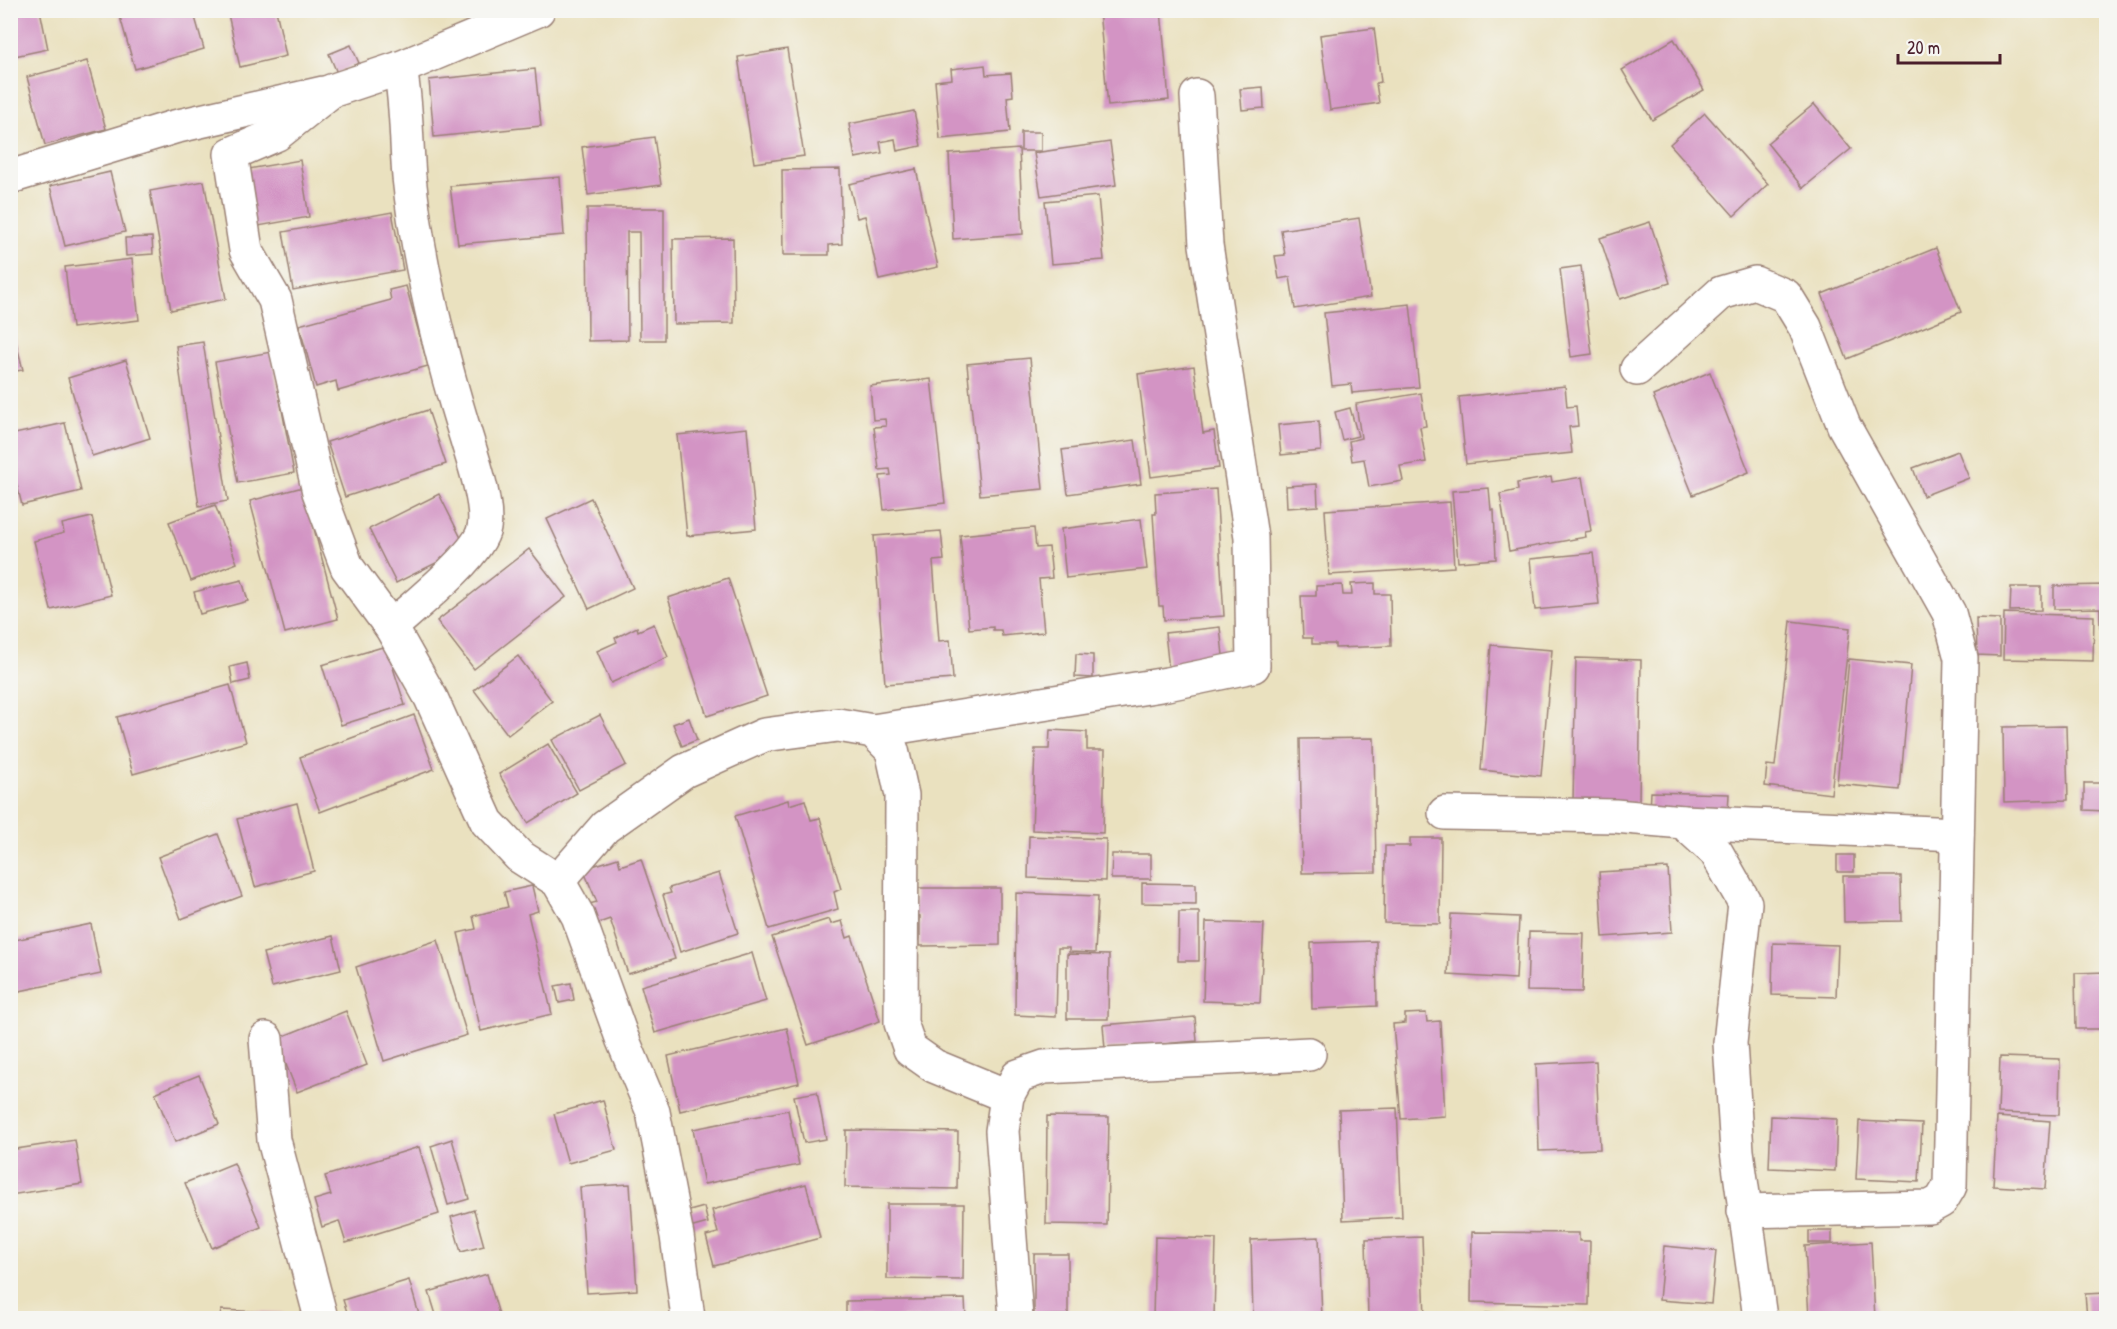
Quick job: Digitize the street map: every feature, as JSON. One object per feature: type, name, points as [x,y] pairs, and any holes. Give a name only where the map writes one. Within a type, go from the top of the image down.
[{"type":"street","points":[[10,177],[174,127],[331,91],[400,68],[538,10]]},
{"type":"street","points":[[391,627],[471,554],[484,528],[480,481],[441,354],[428,290],[409,177],[407,105],[400,68]]},
{"type":"street","points":[[331,91],[277,134],[231,154],[246,250],[275,300],[319,492],[347,567],[391,627],[431,698],[487,822],[519,856],[558,881],[578,916],[622,1038],[653,1112],[677,1236],[688,1318]]},
{"type":"street","points":[[558,881],[604,827],[684,771],[764,735],[838,725],[873,731],[1167,684],[1253,666],[1251,537],[1206,245],[1197,96]]},
{"type":"street","points":[[1637,369],[1721,293],[1755,283],[1786,296],[1806,327],[1844,426],[1949,613],[1961,658],[1950,1186],[1941,1201],[1930,1208],[1744,1211]]},
{"type":"street","points":[[873,731],[892,750],[902,795],[899,1001],[904,1032],[910,1049],[934,1066],[1007,1096]]},
{"type":"street","points":[[1445,813],[1615,816],[1683,822],[1957,834]]},
{"type":"street","points":[[1683,822],[1716,852],[1745,903],[1730,1043],[1744,1211],[1760,1318]]},
{"type":"street","points":[[266,1039],[273,1140],[321,1318]]},
{"type":"street","points":[[1016,1318],[1002,1131],[1007,1096],[1018,1076],[1044,1067],[1309,1054]]},
{"type":"building","points":[[10,10],[40,10],[48,49],[10,57]]},
{"type":"building","points":[[118,10],[193,10],[204,49],[135,69]]},
{"type":"building","points":[[227,10],[276,10],[286,56],[240,67]]},
{"type":"building","points":[[1099,10],[1161,10],[1169,100],[1108,106]]},
{"type":"building","points":[[1374,28],[1381,82],[1376,83],[1379,103],[1330,110],[1320,35]]},
{"type":"building","points":[[1674,39],[1704,90],[1652,120],[1622,70]]},
{"type":"building","points":[[351,45],[359,63],[337,73],[329,54]]},
{"type":"building","points":[[787,49],[804,156],[754,163],[738,57]]},
{"type":"building","points":[[87,61],[106,129],[45,145],[27,77]]},
{"type":"building","points":[[985,65],[986,75],[1011,73],[1013,96],[1007,97],[1010,132],[940,139],[935,81],[952,79],[951,69]]},
{"type":"building","points":[[535,69],[541,126],[434,137],[429,80]]},
{"type":"building","points":[[1263,87],[1264,108],[1242,110],[1240,89]]},
{"type":"building","points":[[1814,104],[1851,149],[1803,188],[1767,143]]},
{"type":"building","points":[[914,111],[921,146],[897,151],[895,139],[880,142],[882,153],[855,158],[849,124]]},
{"type":"building","points":[[1705,113],[1768,184],[1734,216],[1670,144]]},
{"type":"building","points":[[1021,132],[1041,132],[1041,151],[1021,151]]},
{"type":"building","points":[[654,137],[661,185],[588,195],[582,147]]},
{"type":"building","points":[[1110,142],[1116,185],[1041,196],[1034,153]]},
{"type":"building","points":[[1019,149],[1023,234],[953,239],[949,154]]},
{"type":"building","points":[[300,160],[309,217],[253,227],[243,170]]},
{"type":"building","points":[[840,169],[842,244],[829,245],[829,255],[783,255],[782,170]]},
{"type":"building","points":[[916,169],[938,267],[879,280],[865,216],[857,218],[849,184]]},
{"type":"building","points":[[110,172],[125,232],[65,246],[50,186]]},
{"type":"building","points":[[560,177],[564,235],[458,244],[450,186]]},
{"type":"building","points":[[204,181],[226,299],[171,310],[150,191]]},
{"type":"building","points":[[1098,196],[1104,260],[1051,264],[1045,201]]},
{"type":"building","points":[[587,208],[664,208],[664,340],[640,340],[639,232],[627,232],[628,340],[588,341]]},
{"type":"building","points":[[392,212],[403,270],[293,290],[283,232]]},
{"type":"building","points":[[1359,218],[1371,297],[1295,309],[1290,277],[1279,279],[1275,256],[1285,255],[1281,230]]},
{"type":"building","points":[[1650,222],[1670,283],[1620,299],[1600,238]]},
{"type":"building","points":[[152,237],[153,254],[126,256],[125,238]]},
{"type":"building","points":[[733,238],[734,323],[674,324],[673,239]]},
{"type":"building","points":[[1936,248],[1961,312],[1847,359],[1822,294]]},
{"type":"building","points":[[132,259],[139,320],[72,328],[65,267]]},
{"type":"building","points":[[1581,266],[1592,354],[1571,357],[1560,269]]},
{"type":"building","points":[[406,286],[428,366],[338,391],[336,381],[316,387],[299,325],[391,300],[389,290]]},
{"type":"building","points":[[1410,304],[1419,387],[1352,393],[1351,384],[1332,386],[1324,313]]},
{"type":"building","points":[[10,318],[23,370],[10,372]]},
{"type":"building","points":[[203,342],[228,501],[199,506],[176,346]]},
{"type":"building","points":[[271,352],[294,473],[238,483],[215,362]]},
{"type":"building","points":[[1030,358],[1043,489],[980,495],[967,364]]},
{"type":"building","points":[[126,360],[150,438],[92,456],[68,378]]},
{"type":"building","points":[[1194,366],[1203,433],[1214,431],[1219,468],[1151,477],[1138,374]]},
{"type":"building","points":[[1710,372],[1749,472],[1693,495],[1653,396]]},
{"type":"building","points":[[931,379],[945,503],[884,510],[880,476],[891,475],[890,469],[879,470],[874,427],[886,426],[885,419],[873,420],[870,386]]},
{"type":"building","points":[[1565,386],[1567,407],[1576,406],[1578,426],[1569,427],[1572,453],[1466,464],[1459,397]]},
{"type":"building","points":[[1421,393],[1426,426],[1420,427],[1426,462],[1400,466],[1403,481],[1369,487],[1364,459],[1352,461],[1349,441],[1361,438],[1356,404]]},
{"type":"building","points":[[1350,408],[1358,436],[1342,440],[1335,412]]},
{"type":"building","points":[[428,410],[446,464],[345,497],[327,442]]},
{"type":"building","points":[[1319,421],[1321,451],[1281,455],[1278,425]]},
{"type":"building","points":[[65,423],[81,491],[22,505],[10,458],[10,435]]},
{"type":"building","points":[[747,428],[756,529],[687,536],[677,435]]},
{"type":"building","points":[[1135,440],[1141,484],[1068,494],[1062,450]]},
{"type":"building","points":[[1958,451],[1969,478],[1923,496],[1913,468]]},
{"type":"building","points":[[1551,477],[1552,482],[1582,477],[1591,531],[1585,532],[1586,537],[1509,551],[1500,494],[1518,490],[1517,483]]},
{"type":"building","points":[[1317,484],[1318,506],[1287,508],[1286,486]]},
{"type":"building","points":[[303,487],[338,619],[285,633],[250,501]]},
{"type":"building","points":[[1489,488],[1491,510],[1494,510],[1496,559],[1458,562],[1452,491]]},
{"type":"building","points":[[1216,489],[1224,616],[1164,620],[1163,606],[1159,606],[1153,514],[1156,514],[1155,493]]},
{"type":"building","points":[[439,494],[466,548],[396,583],[369,529]]},
{"type":"building","points":[[591,498],[633,588],[589,609],[547,519]]},
{"type":"building","points":[[1450,502],[1454,567],[1329,575],[1325,510]]},
{"type":"building","points":[[215,505],[237,563],[191,581],[169,522]]},
{"type":"building","points":[[92,517],[111,595],[51,610],[34,541],[64,533],[62,524]]},
{"type":"building","points":[[1141,519],[1147,569],[1066,578],[1061,529]]},
{"type":"building","points":[[1034,528],[1036,548],[1049,547],[1052,578],[1039,579],[1044,632],[1002,636],[1001,630],[993,630],[993,627],[969,629],[960,535]]},
{"type":"building","points":[[941,531],[944,560],[933,561],[939,641],[950,640],[953,679],[885,684],[874,536]]},
{"type":"building","points":[[529,549],[566,597],[474,669],[437,621]]},
{"type":"building","points":[[1593,553],[1599,604],[1535,610],[1530,559]]},
{"type":"building","points":[[728,578],[767,696],[707,716],[668,598]]},
{"type":"building","points":[[242,580],[248,601],[200,614],[194,592]]},
{"type":"building","points":[[1375,583],[1375,594],[1390,594],[1391,646],[1335,648],[1335,644],[1312,644],[1312,638],[1303,638],[1301,596],[1316,596],[1316,586],[1342,585],[1343,595],[1352,595],[1351,584]]},
{"type":"building","points":[[2106,585],[2106,627],[2100,627],[2100,608],[2054,609],[2054,586]]},
{"type":"building","points":[[2011,587],[2041,587],[2041,610],[2010,611]]},
{"type":"building","points":[[2004,613],[2094,616],[2093,661],[2003,659]]},
{"type":"building","points":[[1976,618],[2000,619],[2000,656],[1977,655]]},
{"type":"building","points":[[1791,621],[1850,628],[1831,794],[1765,786],[1767,765],[1775,766]]},
{"type":"building","points":[[654,624],[668,657],[611,683],[597,651],[617,642],[615,638],[637,627],[638,631]]},
{"type":"building","points":[[1220,627],[1224,665],[1169,670],[1165,633]]},
{"type":"building","points":[[1491,645],[1552,650],[1541,776],[1481,770]]},
{"type":"building","points":[[386,646],[405,705],[341,725],[322,665]]},
{"type":"building","points":[[1076,654],[1093,655],[1093,678],[1075,677]]},
{"type":"building","points":[[518,656],[552,701],[508,735],[474,690]]},
{"type":"building","points":[[1576,658],[1641,660],[1639,803],[1573,802]]},
{"type":"building","points":[[1849,659],[1911,665],[1900,790],[1837,784]]},
{"type":"building","points":[[247,663],[250,680],[233,684],[230,667]]},
{"type":"building","points":[[230,685],[246,742],[133,774],[117,717]]},
{"type":"building","points":[[414,715],[434,769],[320,812],[300,757]]},
{"type":"building","points":[[600,715],[626,765],[579,790],[552,740]]},
{"type":"building","points":[[689,718],[697,740],[682,746],[673,724]]},
{"type":"building","points":[[2066,726],[2068,800],[2004,802],[2003,727]]},
{"type":"building","points":[[1050,730],[1087,732],[1087,750],[1105,750],[1103,833],[1032,830],[1035,749],[1049,749]]},
{"type":"building","points":[[1374,738],[1376,872],[1302,873],[1300,739]]},
{"type":"building","points":[[548,744],[577,793],[528,823],[499,774]]},
{"type":"building","points":[[2084,783],[2106,783],[2106,811],[2084,810]]},
{"type":"building","points":[[1651,792],[1729,794],[1728,813],[1650,811]]},
{"type":"building","points":[[788,800],[789,805],[805,800],[811,820],[820,818],[841,889],[834,892],[838,909],[769,929],[735,816]]},
{"type":"building","points":[[297,803],[314,871],[255,887],[237,819]]},
{"type":"building","points":[[218,834],[242,896],[181,919],[158,857]]},
{"type":"building","points":[[1029,836],[1106,839],[1105,881],[1028,878]]},
{"type":"building","points":[[1410,838],[1441,838],[1440,924],[1384,923],[1385,846],[1410,846]]},
{"type":"building","points":[[1112,854],[1151,854],[1151,879],[1111,879]]},
{"type":"building","points":[[1837,855],[1854,855],[1854,872],[1837,872]]},
{"type":"building","points":[[618,858],[620,866],[641,859],[675,959],[628,974],[610,919],[596,924],[589,904],[597,902],[583,869]]},
{"type":"building","points":[[1668,868],[1672,932],[1603,937],[1599,872]]},
{"type":"building","points":[[719,873],[738,933],[680,952],[663,895],[671,893],[669,888]]},
{"type":"building","points":[[1843,876],[1901,876],[1902,921],[1844,922]]},
{"type":"building","points":[[1142,883],[1196,884],[1196,904],[1142,903]]},
{"type":"building","points":[[532,886],[538,911],[528,914],[552,1014],[481,1031],[458,933],[476,929],[473,916],[508,907],[504,892]]},
{"type":"building","points":[[914,888],[1000,888],[1000,945],[920,946],[920,916],[914,915]]},
{"type":"building","points":[[1016,893],[1098,896],[1095,953],[1069,952],[1069,948],[1058,948],[1056,1017],[1015,1015]]},
{"type":"building","points":[[1179,912],[1199,912],[1199,961],[1178,961]]},
{"type":"building","points":[[1451,914],[1519,917],[1516,979],[1448,975]]},
{"type":"building","points":[[829,919],[831,924],[842,921],[847,938],[852,936],[880,1021],[808,1045],[772,937]]},
{"type":"building","points":[[1206,922],[1264,924],[1260,1003],[1203,1001]]},
{"type":"building","points":[[91,924],[101,974],[10,993],[10,941]]},
{"type":"building","points":[[1529,932],[1584,933],[1582,992],[1527,991]]},
{"type":"building","points":[[333,936],[341,970],[272,987],[263,953]]},
{"type":"building","points":[[438,940],[467,1035],[384,1061],[356,967]]},
{"type":"building","points":[[1376,941],[1377,1006],[1312,1009],[1311,943]]},
{"type":"building","points":[[1773,943],[1838,945],[1836,997],[1772,995]]},
{"type":"building","points":[[752,953],[766,1001],[655,1033],[641,986]]},
{"type":"building","points":[[1067,954],[1109,955],[1108,1019],[1067,1019]]},
{"type":"building","points":[[2106,972],[2106,1029],[2076,1029],[2075,973]]},
{"type":"building","points":[[571,983],[574,1000],[559,1003],[555,986]]},
{"type":"building","points":[[346,1011],[367,1065],[297,1092],[276,1039]]},
{"type":"building","points":[[1426,1013],[1427,1022],[1440,1021],[1445,1116],[1401,1119],[1393,1024],[1405,1023],[1405,1014]]},
{"type":"building","points":[[1195,1017],[1197,1041],[1105,1049],[1103,1025]]},
{"type":"building","points":[[787,1028],[799,1083],[680,1111],[668,1056]]},
{"type":"building","points":[[2000,1057],[2060,1059],[2059,1115],[1998,1113]]},
{"type":"building","points":[[1596,1061],[1600,1149],[1539,1151],[1536,1064]]},
{"type":"building","points":[[199,1075],[219,1124],[175,1142],[155,1093]]},
{"type":"building","points":[[817,1092],[826,1139],[804,1143],[794,1096]]},
{"type":"building","points":[[603,1100],[616,1150],[568,1163],[554,1114]]},
{"type":"building","points":[[1397,1108],[1402,1217],[1343,1220],[1339,1110]]},
{"type":"building","points":[[788,1110],[799,1165],[704,1184],[693,1129]]},
{"type":"building","points":[[1047,1116],[1109,1117],[1107,1225],[1046,1224]]},
{"type":"building","points":[[1771,1116],[1837,1119],[1835,1171],[1769,1168]]},
{"type":"building","points":[[1997,1117],[2050,1121],[2045,1189],[1993,1186]]},
{"type":"building","points":[[1859,1121],[1922,1124],[1919,1182],[1856,1179]]},
{"type":"building","points":[[846,1130],[958,1132],[957,1189],[845,1187]]},
{"type":"building","points":[[452,1139],[469,1199],[448,1205],[431,1146]]},
{"type":"building","points":[[75,1140],[82,1184],[10,1195],[10,1150]]},
{"type":"building","points":[[419,1147],[439,1214],[346,1243],[339,1221],[322,1227],[314,1200],[331,1195],[325,1176]]},
{"type":"building","points":[[234,1163],[261,1227],[212,1248],[185,1183]]},
{"type":"building","points":[[630,1184],[637,1290],[587,1293],[580,1187]]},
{"type":"building","points":[[806,1184],[820,1238],[714,1266],[706,1236],[718,1233],[712,1210]]},
{"type":"building","points":[[887,1204],[964,1204],[963,1280],[887,1279]]},
{"type":"building","points":[[704,1207],[708,1223],[686,1229],[682,1213]]},
{"type":"building","points":[[474,1210],[484,1246],[461,1252],[451,1217]]},
{"type":"building","points":[[1809,1231],[1832,1231],[1832,1243],[1809,1243]]},
{"type":"building","points":[[1472,1232],[1579,1233],[1579,1241],[1590,1241],[1589,1305],[1471,1302]]},
{"type":"building","points":[[1155,1237],[1216,1239],[1214,1318],[1153,1318]]},
{"type":"building","points":[[1319,1237],[1322,1318],[1253,1318],[1251,1240]]},
{"type":"building","points":[[1422,1237],[1425,1318],[1368,1318],[1366,1239]]},
{"type":"building","points":[[1871,1242],[1875,1318],[1809,1318],[1805,1246]]},
{"type":"building","points":[[1664,1246],[1716,1251],[1711,1304],[1659,1300]]},
{"type":"building","points":[[1034,1254],[1068,1254],[1068,1315],[1034,1316]]},
{"type":"building","points":[[487,1274],[500,1318],[437,1318],[429,1292]]},
{"type":"building","points":[[409,1280],[420,1318],[349,1318],[343,1300]]},
{"type":"building","points":[[2106,1293],[2106,1318],[2087,1318],[2085,1294]]},
{"type":"building","points":[[965,1299],[966,1318],[846,1318],[846,1301]]},
{"type":"building","points":[[221,1310],[283,1313],[283,1318],[220,1318]]},
{"type":"building","points":[[1486,1313],[1527,1317],[1486,1318]]}]
